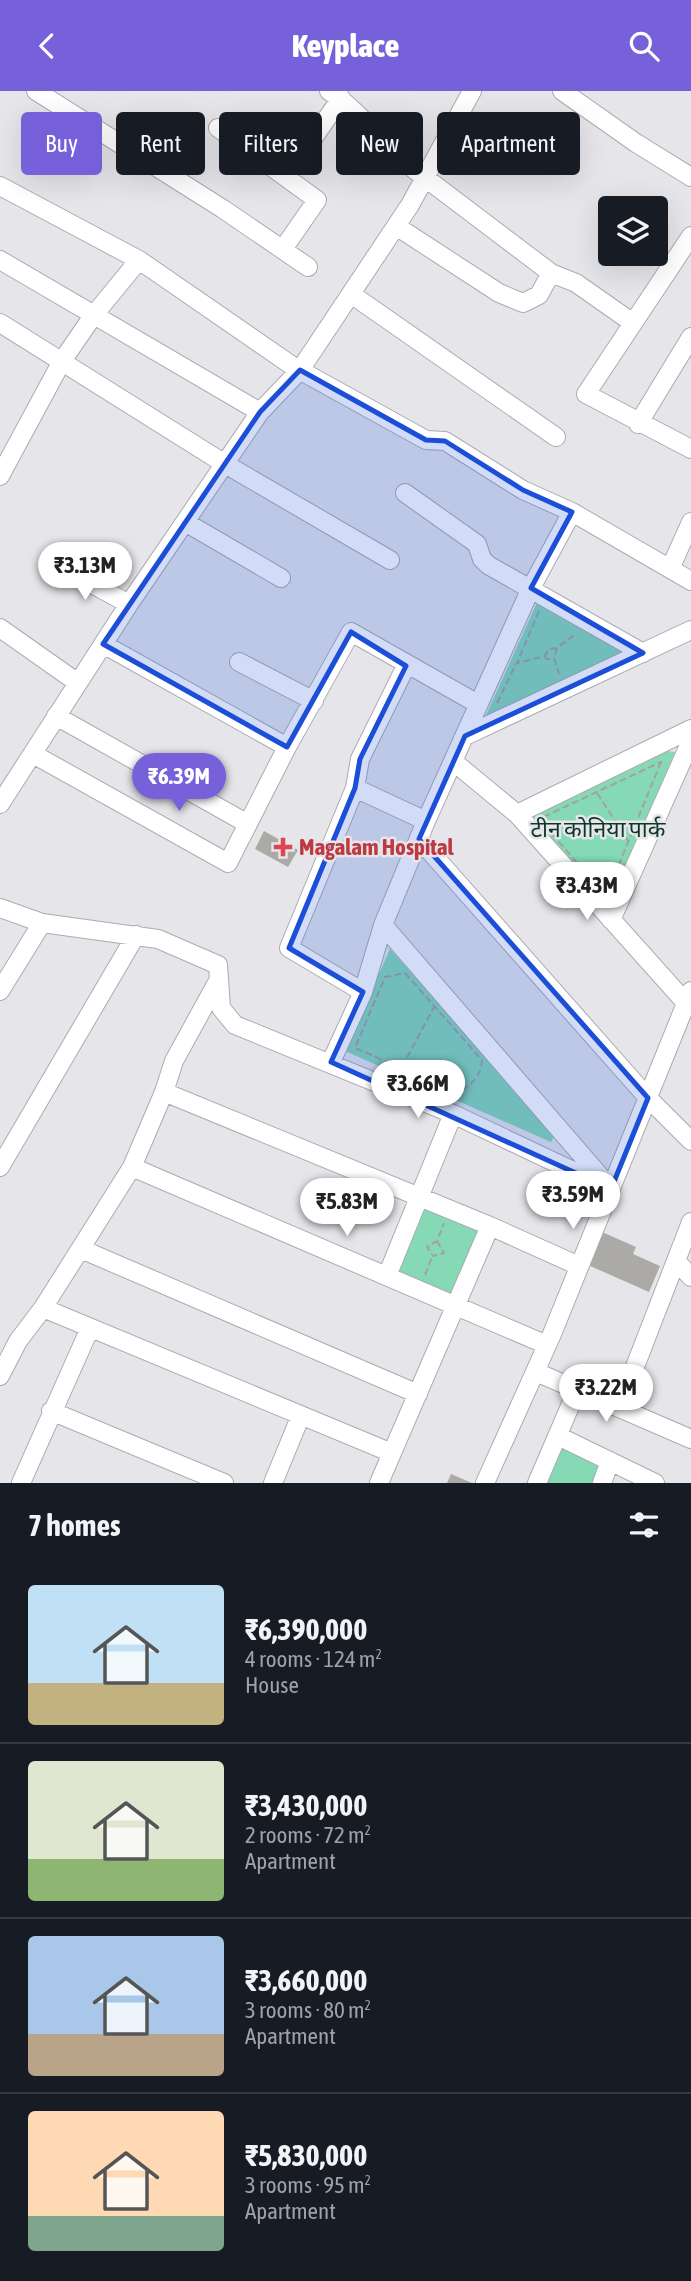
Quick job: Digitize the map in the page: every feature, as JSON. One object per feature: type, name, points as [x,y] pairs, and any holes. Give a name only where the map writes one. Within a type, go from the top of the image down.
[{"type":"street","points":[[36,91],[308,267]]},
{"type":"street","points":[[0,804],[129,604],[260,412],[300,370],[351,294],[426,178],[472,91]]},
{"type":"street","points":[[562,91],[636,143],[691,177]]},
{"type":"street","points":[[287,176],[335,95],[388,149],[426,178],[551,273],[576,283],[634,323]]},
{"type":"street","points":[[218,128],[317,200],[283,249]]},
{"type":"street","points":[[0,186],[139,260],[300,370],[426,440],[445,441],[523,491],[572,512],[691,581]]},
{"type":"street","points":[[396,226],[499,293],[523,303],[539,295],[551,273]]},
{"type":"street","points":[[691,236],[586,394],[691,449]]},
{"type":"street","points":[[0,260],[260,412]]},
{"type":"street","points":[[0,476],[62,361],[93,316],[139,260]]},
{"type":"street","points":[[351,294],[556,437]]},
{"type":"street","points":[[2,329],[62,361],[225,464],[390,559]]},
{"type":"street","points":[[638,423],[691,337]]},
{"type":"street","points":[[405,493],[477,544],[484,562],[643,653]]},
{"type":"street","points":[[331,1062],[363,992],[383,925],[426,821],[465,736],[489,708],[531,588],[572,512]]},
{"type":"street","points":[[186,522],[281,579]]},
{"type":"street","points":[[670,569],[691,522]]},
{"type":"street","points":[[59,566],[129,604]]},
{"type":"street","points":[[0,628],[78,683]]},
{"type":"street","points":[[465,736],[691,630]]},
{"type":"street","points":[[33,754],[228,863],[287,747],[351,632],[406,666],[489,708]]},
{"type":"street","points":[[103,644],[287,747]]},
{"type":"street","points":[[239,662],[313,701]]},
{"type":"street","points":[[363,992],[289,948],[355,788],[360,759],[406,666]]},
{"type":"street","points":[[56,716],[247,824]]},
{"type":"street","points":[[517,814],[691,730]]},
{"type":"street","points":[[611,920],[691,741]]},
{"type":"street","points":[[454,762],[517,814],[611,920],[689,997],[536,1372],[485,1483]]},
{"type":"street","points":[[355,788],[426,821]]},
{"type":"street","points":[[419,839],[691,1142]]},
{"type":"street","points":[[0,908],[42,923],[90,932],[158,939],[218,965],[221,976],[221,1008],[235,1025],[453,1114],[611,1189]]},
{"type":"street","points":[[0,991],[42,923]]},
{"type":"street","points":[[383,925],[611,1189]]},
{"type":"street","points":[[0,1167],[136,935]]},
{"type":"street","points":[[0,1375],[18,1341],[43,1308],[132,1167],[164,1092],[174,1061],[221,976]]},
{"type":"street","points":[[164,1092],[450,1209],[579,1266]]},
{"type":"street","points":[[387,1276],[453,1114]]},
{"type":"street","points":[[132,1167],[547,1345]]},
{"type":"street","points":[[619,1408],[691,1222]]},
{"type":"street","points":[[379,1483],[490,1226]]},
{"type":"street","points":[[81,1249],[418,1394]]},
{"type":"street","points":[[676,1261],[691,1277]]},
{"type":"street","points":[[43,1308],[392,1453]]},
{"type":"street","points":[[21,1483],[90,1328]]},
{"type":"street","points":[[536,1372],[691,1439]]},
{"type":"street","points":[[537,1483],[577,1390]]},
{"type":"street","points":[[51,1411],[224,1483]]},
{"type":"street","points":[[273,1483],[301,1415]]},
{"type":"street","points":[[558,1436],[654,1483]]},
{"type":"street","points":[[601,1483],[610,1461]]},
{"type":"path","points":[[489,708],[517,663],[542,604]]},
{"type":"path","points":[[517,663],[545,656],[550,649],[557,648],[592,622]]},
{"type":"path","points":[[557,648],[554,658],[561,679]]},
{"type":"path","points":[[545,656],[549,661],[554,658]]},
{"type":"path","points":[[489,708],[506,704]]},
{"type":"path","points":[[661,762],[628,842],[606,896],[539,819],[661,762]]},
{"type":"path","points":[[597,792],[628,842]]},
{"type":"path","points":[[405,973],[482,1060],[477,1078],[467,1088],[457,1092],[401,1068],[355,1048],[385,977],[405,973]]},
{"type":"path","points":[[391,1088],[435,1006]]},
{"type":"path","points":[[433,1256],[427,1247],[437,1241],[450,1209]]},
{"type":"path","points":[[433,1256],[444,1253],[437,1241]]},
{"type":"path","points":[[419,1290],[433,1256]]},
{"type":"highlighted area","points":[[300,370],[426,440],[445,441],[523,490],[572,512],[531,588],[643,653],[465,736],[419,839],[648,1098],[611,1189],[331,1062],[363,992],[289,948],[355,788],[360,759],[406,666],[351,632],[287,747],[103,644],[260,412]]},
{"type":"green space","points":[[540,596],[629,650],[483,722]]},
{"type":"green space","name":"टीन कोनिया पार्क","points":[[668,751],[675,752],[611,905],[529,817]]},
{"type":"green space","points":[[390,949],[555,1135],[551,1142],[345,1051]]},
{"type":"green space","points":[[423,1207],[478,1230],[450,1296],[395,1272]]},
{"type":"green space","points":[[562,1446],[600,1467],[594,1483],[547,1483]]},
{"type":"building","points":[[264,831],[298,850],[288,867],[255,849]]},
{"type":"building","points":[[602,1232],[636,1247],[633,1254],[660,1266],[649,1292],[588,1265]]},
{"type":"building","points":[[451,1474],[472,1483],[447,1483]]},
{"type":"place","name":"Magalam Hospital","points":[[283,847]]}]
